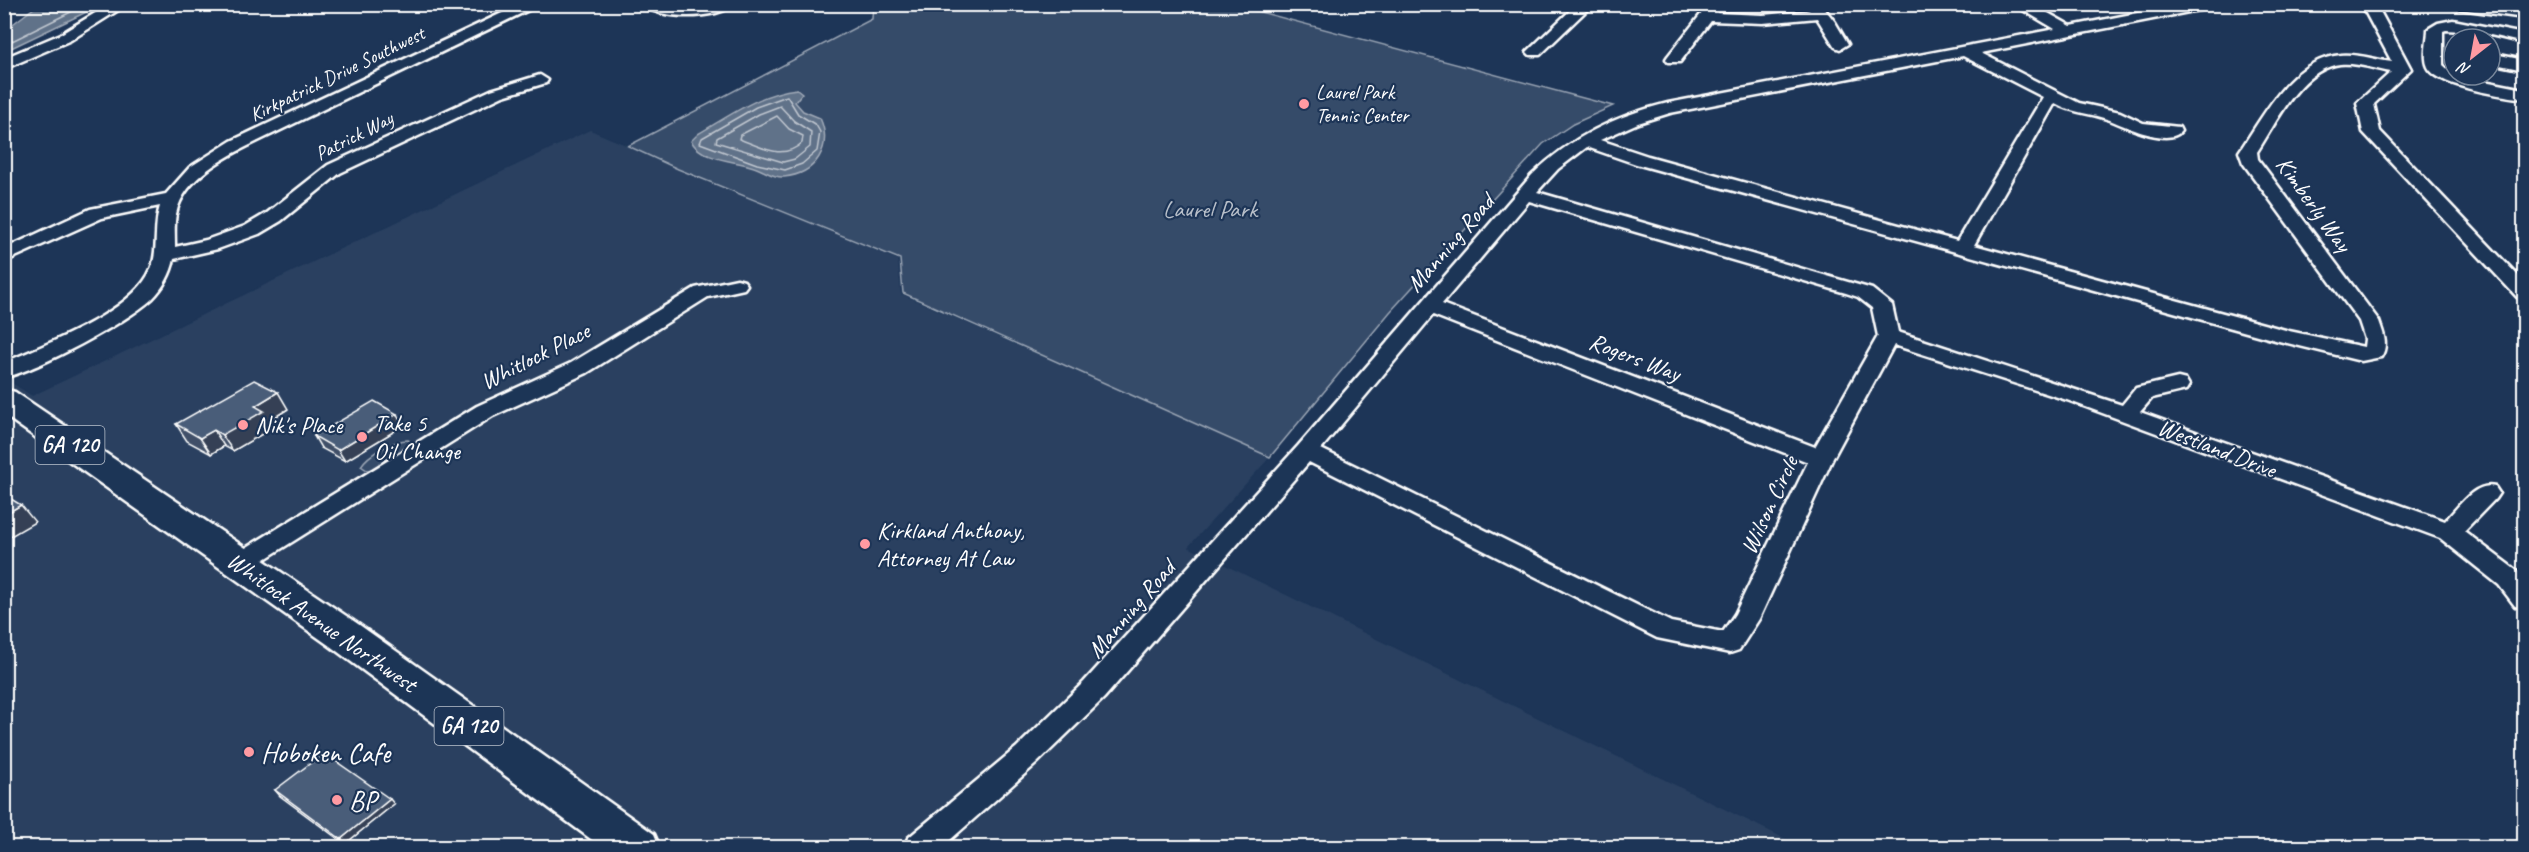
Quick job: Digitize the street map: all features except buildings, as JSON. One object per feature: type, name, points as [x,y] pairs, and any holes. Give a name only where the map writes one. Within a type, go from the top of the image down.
[{"type":"highway","name":"Whitlock Avenue Northwest","points":[[4,399],[240,563],[638,848]]},
{"type":"street","points":[[4,64],[66,37],[121,4]]},
{"type":"street","points":[[496,4],[527,8]]},
{"type":"street","points":[[648,4],[676,12],[705,10],[728,4]]},
{"type":"street","points":[[1535,52],[1586,4]]},
{"type":"street","points":[[1674,59],[1706,16],[1718,4]]},
{"type":"street","points":[[2020,4],[2068,31]]},
{"type":"street","points":[[2368,4],[2403,69],[2365,103],[2372,132],[2524,293]]},
{"type":"street","points":[[2453,4],[2524,14]]},
{"type":"street","name":"Manning Road","points":[[919,848],[1063,722],[1306,451],[1525,194],[1559,158],[1584,140],[1617,124],[1668,108],[2201,5]]},
{"type":"street","name":"Kirkpatrick Drive Southwest","points":[[169,199],[198,170],[235,148],[527,8]]},
{"type":"street","points":[[1706,16],[1752,20],[1796,18],[1816,9],[1828,22],[1840,44]]},
{"type":"street","points":[[2524,38],[2465,26],[2444,25],[2436,29],[2437,68],[2446,74],[2470,82],[2524,94]]},
{"type":"street","points":[[2436,46],[2442,47]]},
{"type":"street","points":[[1964,50],[2074,107],[2114,116],[2140,128],[2173,131]]},
{"type":"street","name":"Kimberly Way","points":[[1963,248],[2295,340],[2361,354],[2374,352],[2374,339],[2368,321],[2249,159],[2248,152],[2286,98],[2314,68],[2343,59],[2403,69]]},
{"type":"street","points":[[2502,60],[2524,65]]},
{"type":"street","name":"Patrick Way","points":[[163,255],[211,245],[252,230],[279,214],[334,169],[497,93],[540,80]]},
{"type":"street","points":[[1584,140],[1642,160],[1963,248],[2042,109],[2052,96]]},
{"type":"street","points":[[1525,194],[1865,293],[1882,305],[1888,336]]},
{"type":"street","points":[[4,256],[97,213],[169,199],[164,229],[162,266],[155,282],[130,306],[4,371]]},
{"type":"street","name":"Whitlock Place","points":[[240,563],[485,411],[579,368],[702,292],[737,285]]},
{"type":"street","name":"Rogers Way","points":[[1429,306],[1821,458]]},
{"type":"street","name":"Westland Drive","points":[[1888,336],[2126,414],[2271,469],[2449,532],[2508,578],[2524,599]]},
{"type":"street","name":"Wilson Circle","points":[[1306,451],[1666,632],[1730,643],[1746,619],[1821,458],[1888,336]]},
{"type":"street","points":[[2126,414],[2144,393],[2178,386]]},
{"type":"street","points":[[2449,532],[2487,493]]},
{"type":"shaded area","points":[[590,130],[898,260],[901,294],[1270,457],[1188,547],[1802,847],[5,847],[4,378],[32,396]]},
{"type":"green space","name":"Laurel Park","points":[[873,4],[1234,5],[1613,106],[1573,124],[1543,144],[1390,312],[1270,457],[903,293],[900,259],[678,169],[628,146],[872,19]]},
{"type":"green space","points":[[408,440],[413,443],[410,448],[393,461],[367,470],[361,466],[364,461],[382,449],[396,442]]},
{"type":"water","points":[[39,4],[101,5],[5,51],[5,30]]},
{"type":"water","points":[[797,89],[802,93],[795,102],[803,111],[820,118],[824,139],[819,157],[805,171],[784,177],[776,176],[754,167],[703,153],[691,141],[698,134],[745,106],[770,95]]},
{"type":"place","name":"Laurel Park Tennis Center","points":[[1304,104]]},
{"type":"place","name":"Nik's Place","points":[[243,425]]},
{"type":"place","name":"Take 5 Oil Change","points":[[362,437]]},
{"type":"place","name":"Kirkland Anthony, Attorney At Law","points":[[865,544]]},
{"type":"place","name":"Hoboken Cafe","points":[[249,752]]},
{"type":"place","name":"BP","points":[[337,800]]}]
